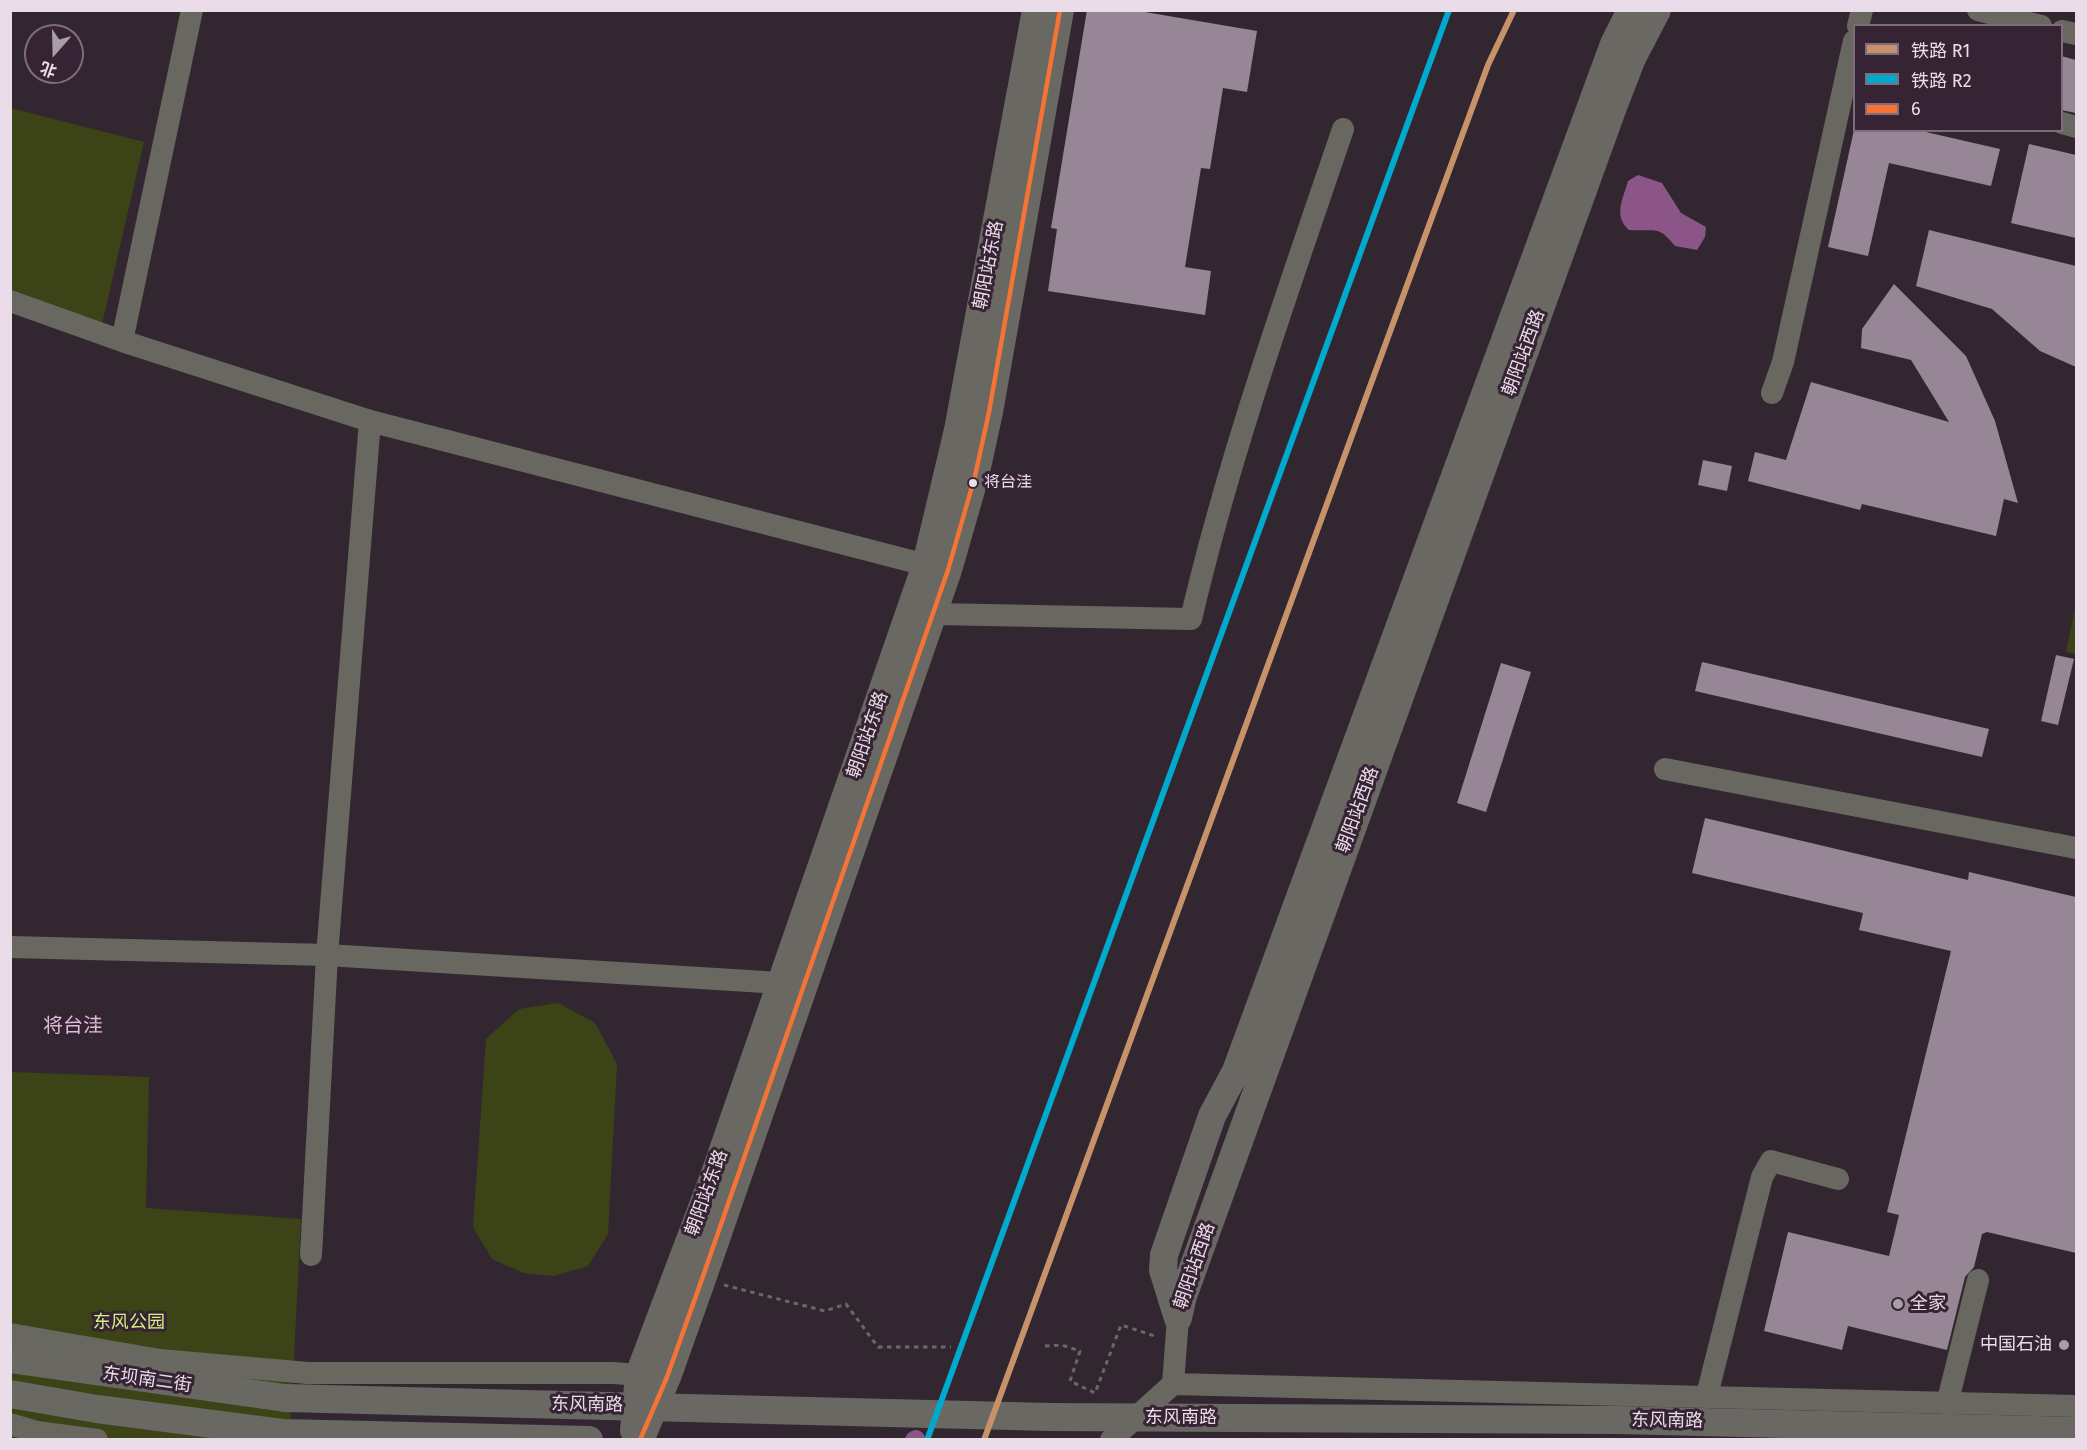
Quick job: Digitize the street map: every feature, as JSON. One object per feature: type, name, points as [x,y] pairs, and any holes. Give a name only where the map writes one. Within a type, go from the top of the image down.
[{"type":"main road","name":"朝阳站东路","points":[[633,1440],[782,983],[926,565],[958,430],[1036,10]]},
{"type":"main road","name":"朝阳站东路","points":[[640,1440],[653,1376],[702,1279],[934,614],[975,476],[990,412],[1060,10]]},
{"type":"main road","name":"朝阳站西路","points":[[1177,1330],[1163,1270],[1164,1255],[1204,1138],[1212,1116],[1236,1071],[1614,44],[1631,10]]},
{"type":"main road","name":"朝阳站西路","points":[[1177,1330],[1183,1296],[1613,107],[1632,58],[1657,10]]},
{"type":"main road","name":"东坝南二街","points":[[10,1359],[285,1398]]},
{"type":"main road","name":"东坝南二街","points":[[10,1394],[97,1409],[282,1433]]},
{"type":"main road","name":"东风南路","points":[[285,1398],[1050,1417],[1618,1420],[2076,1431]]},
{"type":"main road","name":"东风南路","points":[[282,1433],[589,1440]]},
{"type":"street","points":[[122,341],[192,10]]},
{"type":"street","points":[[1978,10],[2033,24]]},
{"type":"street","points":[[1772,393],[1783,362],[1851,72],[1853,51]]},
{"type":"street","points":[[934,614],[1191,618],[1209,544],[1259,376],[1343,129]]},
{"type":"street","points":[[10,301],[122,341],[370,421],[926,565]]},
{"type":"street","points":[[311,1255],[327,955],[370,421]]},
{"type":"street","points":[[1665,769],[2076,848]]},
{"type":"street","points":[[10,947],[327,955],[782,983]]},
{"type":"street","points":[[1707,1395],[1762,1178],[1771,1161],[1838,1179]]},
{"type":"street","points":[[1947,1404],[1978,1280]]},
{"type":"street","points":[[1173,1384],[1177,1330]]},
{"type":"street","points":[[10,1334],[160,1360],[308,1373],[653,1376]]},
{"type":"street","points":[[1110,1440],[1173,1384],[1707,1395],[1947,1404],[2076,1406]]},
{"type":"street","points":[[10,1425],[37,1432],[97,1440]]},
{"type":"path","points":[[702,1279],[825,1311],[846,1304],[878,1347],[951,1347]]},
{"type":"path","points":[[1045,1346],[1062,1345],[1080,1351],[1070,1381],[1095,1393],[1121,1325],[1177,1330]]},
{"type":"green space","points":[[10,108],[144,142],[100,333],[11,298]]},
{"type":"green space","points":[[2076,603],[2076,654],[2066,652]]},
{"type":"green space","points":[[558,1003],[595,1023],[617,1064],[608,1234],[588,1266],[554,1276],[524,1273],[492,1259],[473,1227],[486,1039],[519,1009]]},
{"type":"green space","name":"东风公园","points":[[11,1072],[149,1077],[146,1208],[301,1219],[290,1439],[11,1440]]},
{"type":"shaded area","points":[[1638,175],[1662,183],[1681,213],[1706,227],[1705,237],[1697,250],[1675,246],[1664,234],[1655,230],[1629,230],[1624,225],[1620,213],[1622,201],[1628,181]]},
{"type":"building","points":[[1087,10],[1133,10],[1257,31],[1247,92],[1223,88],[1210,169],[1201,168],[1185,267],[1211,271],[1205,315],[1048,291],[1057,229],[1051,228]]},
{"type":"building","points":[[2063,57],[2076,60],[2076,113],[2063,110]]},
{"type":"building","points":[[1854,132],[1926,132],[2000,149],[1991,186],[1889,163],[1868,256],[1828,247]]},
{"type":"building","points":[[2029,144],[2076,155],[2076,238],[2011,223]]},
{"type":"building","points":[[1929,230],[2076,266],[2076,367],[2040,351],[1992,309],[1916,286]]},
{"type":"building","points":[[1894,284],[1966,356],[1995,421],[2018,503],[2004,499],[1996,536],[1862,504],[1860,510],[1748,481],[1755,452],[1786,460],[1811,382],[1949,422],[1911,360],[1861,348],[1862,329]]},
{"type":"building","points":[[1703,460],[1732,466],[1727,491],[1698,485]]},
{"type":"building","points":[[2056,655],[2074,659],[2058,725],[2041,721]]},
{"type":"building","points":[[1702,662],[1989,729],[1982,757],[1695,691]]},
{"type":"building","points":[[1501,663],[1531,672],[1486,812],[1457,803]]},
{"type":"building","points":[[1705,818],[1968,880],[1969,872],[2076,897],[2076,1253],[1987,1232],[1982,1234],[1974,1267],[1965,1277],[1947,1350],[1848,1326],[1842,1350],[1764,1331],[1788,1232],[1889,1256],[1899,1215],[1887,1212],[1951,951],[1859,930],[1863,913],[1692,873]]},
{"type":"rail line","name":"R2","points":[[927,1440],[1449,10]]},
{"type":"rail line","name":"R1","points":[[984,1440],[1488,65],[1514,10]]},
{"type":"transit line","name":"6","points":[[640,1440],[667,1377],[702,1279],[948,570],[975,476],[989,412],[1060,10]]},
{"type":"place","name":"将台洼","points":[[973,483]]},
{"type":"place","name":"全家","points":[[1898,1304]]},
{"type":"place","name":"中国石油","points":[[2064,1345]]},
{"type":"district","name":"将台洼","points":[[73,1026]]}]
